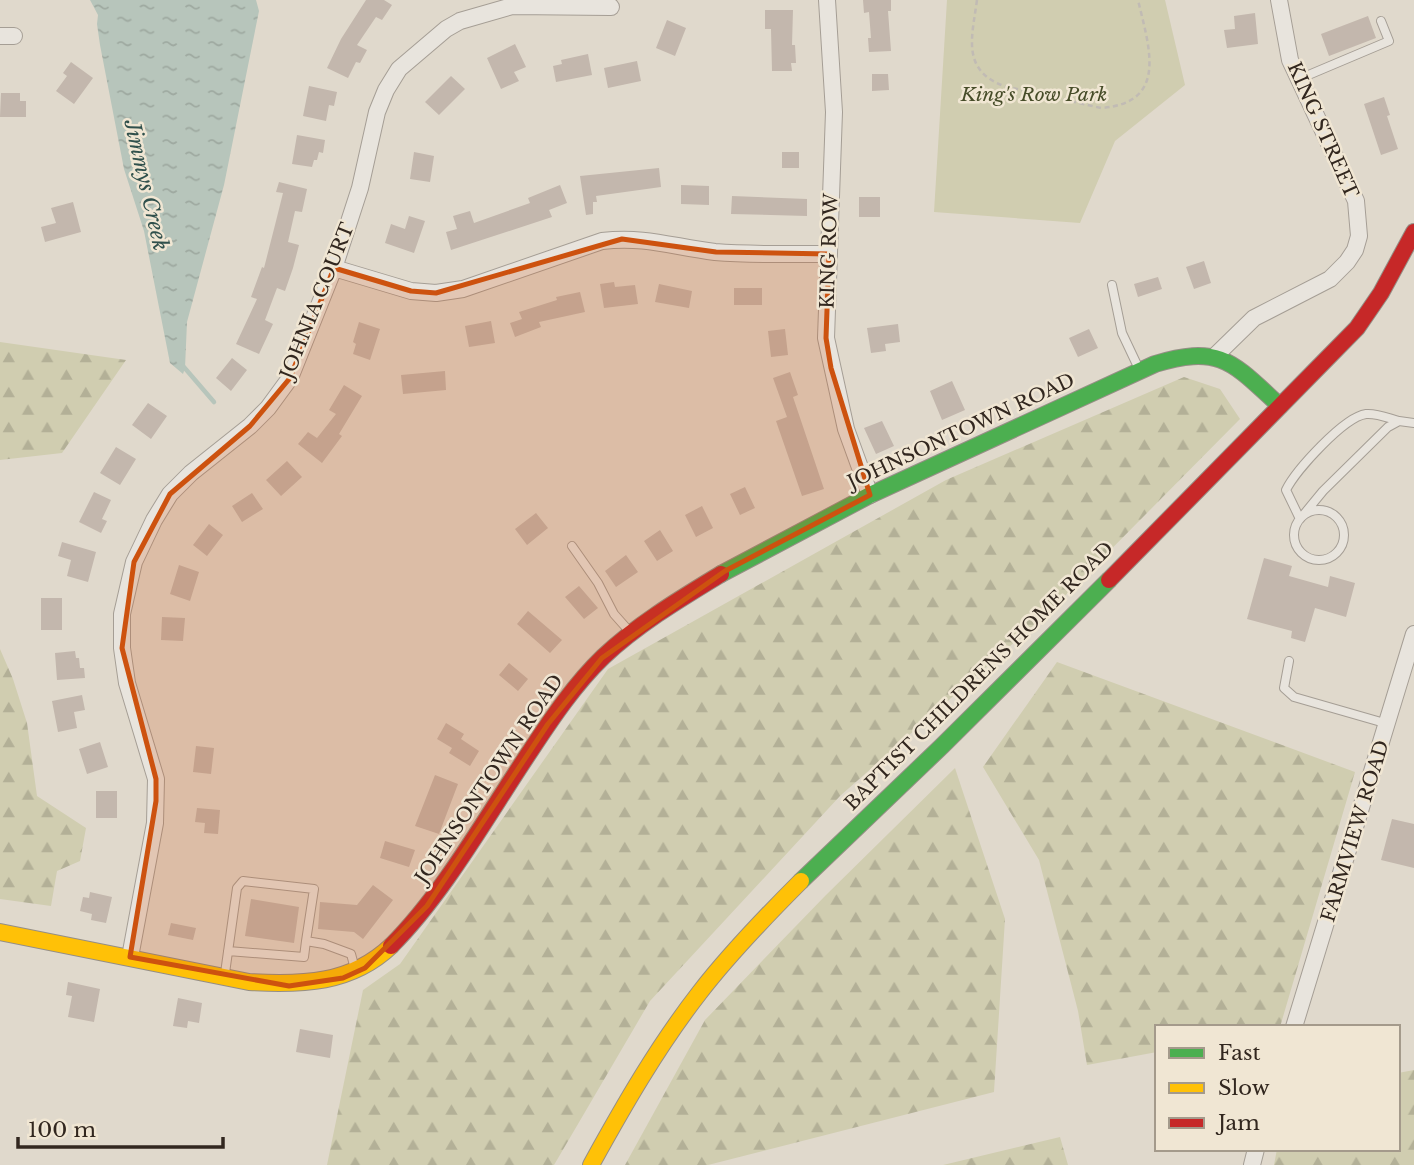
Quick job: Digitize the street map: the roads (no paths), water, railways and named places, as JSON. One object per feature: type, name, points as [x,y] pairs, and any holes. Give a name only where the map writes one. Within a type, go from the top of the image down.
[{"type":"street","name":"KING ROW","points":[[827,0],[834,112],[826,338],[846,429],[870,495]]},
{"type":"street","name":"KING STREET","points":[[1215,356],[1254,318],[1330,279],[1347,262],[1359,236],[1356,201],[1299,79],[1286,43],[1279,0]]},
{"type":"street","name":"JOHNIA COURT","points":[[130,957],[155,823],[156,779],[127,683],[122,648],[122,614],[134,562],[154,520],[170,494],[191,473],[250,426],[290,379],[334,268],[360,188],[377,111],[399,69],[446,29],[477,15],[512,6],[611,7]]},
{"type":"street","name":"BAPTIST CHILDRENS HOME ROAD","points":[[591,1165],[640,1079],[689,1006],[740,943],[823,859],[942,746],[1357,328],[1390,282],[1414,232]]},
{"type":"street","points":[[334,268],[411,292],[436,293],[463,289],[602,241],[622,239],[649,240],[716,252],[829,254]]},
{"type":"street","name":"JOHNSONTOWN ROAD","points":[[0,932],[249,982],[289,986],[316,984],[356,972],[385,954],[408,931],[548,724],[602,658],[671,605],[725,571],[870,495],[1140,371],[1190,354],[1215,356]]},
{"type":"street","points":[[1215,356],[1223,358],[1243,373],[1280,406]]},
{"type":"street","name":"FARMVIEW ROAD","points":[[1295,1025],[1388,724],[1408,680],[1414,634]]},
{"type":"lane","points":[[1299,79],[1389,41],[1381,21]]},
{"type":"lane","points":[[1112,285],[1122,332],[1140,371]]},
{"type":"lane","points":[[1300,519],[1286,490],[1292,478],[1338,431],[1354,418],[1365,414],[1414,423]]},
{"type":"lane","points":[[1300,519],[1313,510],[1329,512],[1336,516],[1344,530],[1338,552],[1323,560],[1314,560],[1300,551],[1294,535],[1300,519],[1323,491],[1388,427],[1399,421]]},
{"type":"lane","points":[[572,546],[598,583],[614,614],[632,634]]},
{"type":"lane","points":[[1289,660],[1284,688],[1294,697],[1388,724]]},
{"type":"lane","points":[[224,977],[237,888],[243,881],[314,889],[304,957],[228,951]]},
{"type":"lane","points":[[306,941],[324,944],[351,954],[356,972]]},
{"type":"water","points":[[90,0],[256,0],[259,11],[224,185],[187,322],[183,374],[170,363],[144,231],[124,169],[100,45],[98,15]]},
{"type":"waterway","name":"Jimmys Creek","points":[[183,366],[214,402]]},
{"type":"park label","name":"King's Row Park","points":[[1034,94]]}]
